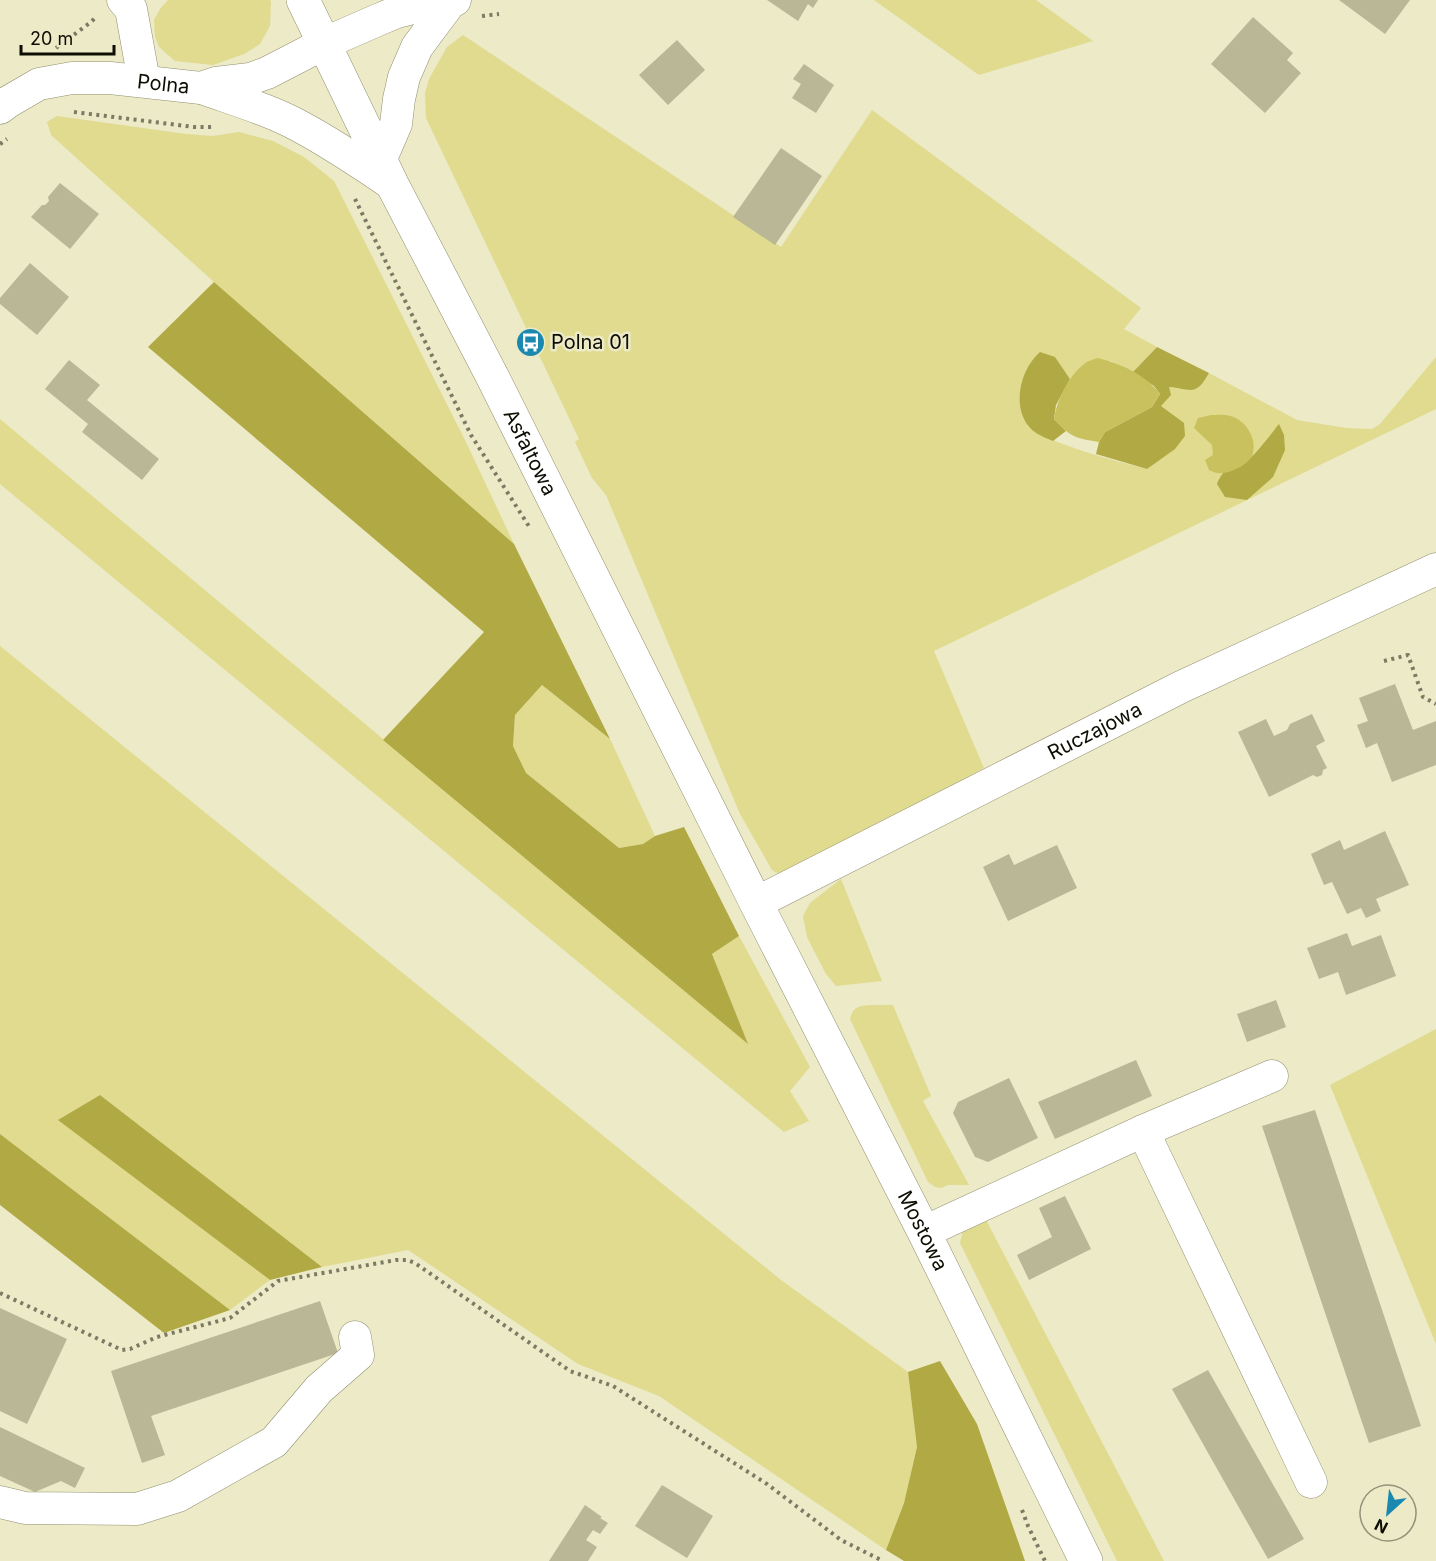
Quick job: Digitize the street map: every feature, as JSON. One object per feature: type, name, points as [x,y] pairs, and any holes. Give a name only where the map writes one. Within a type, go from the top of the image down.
[{"type":"main road","name":"Asfaltowa","points":[[303,0],[386,172],[491,374],[756,903]]},
{"type":"main road","name":"Mostowa","points":[[756,903],[924,1232],[1086,1561]]},
{"type":"street","name":"Polna","points":[[4,123],[8,102],[39,84],[72,78],[110,78],[201,88],[216,83],[250,79],[397,12],[454,0]]},
{"type":"street","points":[[201,88],[301,126],[386,172],[404,77],[417,46],[454,0]]},
{"type":"street","points":[[124,6],[144,81]]},
{"type":"street","name":"Ruczajowa","points":[[756,903],[1181,687],[1436,569]]},
{"type":"street","points":[[924,1232],[1143,1131],[1272,1076]]},
{"type":"street","points":[[1143,1131],[1311,1482]]},
{"type":"street","points":[[0,1502],[25,1508],[137,1509],[178,1496],[274,1442],[319,1389],[358,1355],[355,1337]]},
{"type":"path","points":[[54,49],[91,22],[124,6]]},
{"type":"path","points":[[71,111],[194,127],[223,126]]},
{"type":"path","points":[[0,144],[4,123]]},
{"type":"path","points":[[1384,661],[1408,655],[1424,697],[1436,704]]},
{"type":"path","points":[[0,1293],[122,1350],[130,1349],[157,1337],[230,1318],[278,1281],[407,1260],[415,1263],[570,1371],[613,1386],[767,1484],[841,1540],[883,1561]]},
{"type":"shaded area","points":[[168,0],[270,0],[270,26],[260,44],[244,54],[213,65],[175,61],[159,47],[155,37],[154,20]]},
{"type":"shaded area","points":[[874,0],[1036,0],[1093,41],[979,75]]},
{"type":"shaded area","points":[[463,35],[781,247],[872,110],[1141,308],[1124,329],[1157,347],[1133,372],[1111,361],[1085,363],[1070,379],[1055,357],[1034,432],[1062,444],[1147,469],[1156,461],[1172,414],[1161,406],[1169,387],[1188,390],[1197,388],[1209,373],[1297,420],[1346,428],[1372,429],[1380,424],[1436,357],[1436,409],[934,651],[984,768],[787,879],[772,870],[740,814],[606,495],[592,478],[575,442],[579,439],[426,118],[425,93],[429,79],[447,47]]},
{"type":"shaded area","points":[[57,116],[186,134],[213,136],[239,132],[273,141],[304,157],[334,181],[465,440],[514,544],[214,282],[51,135],[47,122]]},
{"type":"shaded area","points":[[214,282],[514,544],[610,739],[542,685],[515,715],[513,746],[526,773],[619,848],[643,844],[655,836],[684,827],[739,936],[712,954],[748,1044],[383,740],[484,632],[148,347]]},
{"type":"shaded area","points":[[1157,347],[1209,373],[1196,389],[1169,387],[1171,395],[1161,406],[1184,423],[1185,436],[1175,449],[1147,469],[1096,454],[1105,432],[1152,407],[1160,394],[1154,386],[1133,372]]},
{"type":"shaded area","points":[[1040,352],[1055,357],[1070,379],[1056,405],[1054,419],[1066,431],[1053,441],[1036,433],[1028,425],[1022,415],[1020,404],[1022,381]]},
{"type":"shaded area","points":[[1097,358],[1132,371],[1160,394],[1152,407],[1105,432],[1099,442],[1074,436],[1054,419],[1068,382],[1084,364]]},
{"type":"shaded area","points":[[1211,415],[1235,418],[1249,430],[1254,447],[1251,457],[1244,465],[1222,473],[1209,470],[1205,460],[1213,455],[1212,445],[1194,428],[1198,418]]},
{"type":"shaded area","points":[[0,419],[747,1043],[712,954],[739,936],[810,1067],[790,1091],[809,1121],[784,1132],[0,484]]},
{"type":"shaded area","points":[[1279,424],[1284,435],[1285,450],[1273,477],[1247,500],[1225,497],[1217,484],[1223,473],[1247,461]]},
{"type":"shaded area","points":[[0,646],[781,1280],[908,1372],[917,1447],[904,1503],[886,1550],[659,1396],[578,1364],[408,1250],[322,1267],[100,1095],[59,1120],[270,1280],[230,1310],[0,1134]]},
{"type":"shaded area","points":[[542,685],[610,739],[655,836],[643,844],[619,848],[526,773],[513,746],[515,715]]},
{"type":"shaded area","points":[[841,879],[882,981],[836,986],[826,974],[807,937],[803,916],[810,903]]},
{"type":"shaded area","points":[[893,1005],[931,1096],[923,1101],[969,1185],[948,1185],[941,1188],[928,1182],[850,1019],[853,1011],[858,1007]]},
{"type":"shaded area","points":[[1436,1029],[1436,1344],[1330,1085]]},
{"type":"shaded area","points":[[100,1095],[322,1267],[270,1280],[58,1120]]},
{"type":"shaded area","points":[[0,1134],[230,1310],[164,1333],[0,1205]]},
{"type":"shaded area","points":[[984,1216],[1164,1561],[1117,1561],[960,1243],[963,1230]]},
{"type":"shaded area","points":[[940,1361],[977,1424],[1025,1561],[904,1561],[886,1550],[904,1503],[917,1447],[908,1372]]},
{"type":"building","points":[[767,0],[818,0],[813,8],[808,4],[798,21]]},
{"type":"building","points":[[1339,0],[1410,0],[1385,34]]},
{"type":"building","points":[[1253,17],[1293,53],[1287,60],[1301,73],[1265,113],[1211,64]]},
{"type":"building","points":[[677,40],[705,70],[668,105],[639,75]]},
{"type":"building","points":[[804,64],[834,85],[816,113],[792,98],[801,84],[793,79]]},
{"type":"building","points":[[781,148],[822,176],[775,245],[733,217]]},
{"type":"building","points":[[60,183],[99,214],[70,249],[31,217],[49,201],[48,197]]},
{"type":"building","points":[[30,263],[69,297],[37,335],[0,304],[0,298]]},
{"type":"building","points":[[69,360],[100,385],[87,400],[159,459],[142,480],[82,432],[88,424],[45,389]]},
{"type":"building","points":[[1395,684],[1413,730],[1436,721],[1436,765],[1392,782],[1377,743],[1366,748],[1357,725],[1368,721],[1359,698]]},
{"type":"building","points":[[1312,714],[1325,741],[1316,746],[1327,768],[1323,770],[1322,775],[1317,777],[1313,775],[1269,797],[1238,732],[1266,719],[1274,736],[1287,730],[1290,724]]},
{"type":"building","points":[[1385,831],[1409,885],[1376,899],[1381,911],[1366,918],[1361,908],[1347,914],[1332,882],[1324,885],[1311,854],[1340,840],[1344,850]]},
{"type":"building","points":[[1057,845],[1077,888],[1008,921],[983,867],[1009,854],[1014,865]]},
{"type":"building","points":[[1347,933],[1352,946],[1381,935],[1396,976],[1346,995],[1338,972],[1319,979],[1307,948]]},
{"type":"building","points":[[1276,1000],[1286,1027],[1247,1042],[1237,1014]]},
{"type":"building","points":[[1136,1060],[1152,1096],[1055,1139],[1038,1102]]},
{"type":"building","points":[[1009,1078],[1038,1138],[988,1162],[975,1157],[953,1113],[958,1102]]},
{"type":"building","points":[[1315,1110],[1421,1426],[1369,1443],[1262,1126]]},
{"type":"building","points":[[1065,1196],[1091,1249],[1029,1280],[1017,1255],[1052,1237],[1039,1208]]},
{"type":"building","points":[[320,1301],[338,1353],[151,1416],[165,1455],[142,1463],[111,1371]]},
{"type":"building","points":[[0,1308],[67,1339],[27,1424],[0,1411]]},
{"type":"building","points":[[1208,1370],[1304,1539],[1268,1559],[1172,1389]]},
{"type":"building","points":[[0,1427],[85,1468],[75,1488],[61,1481],[35,1492],[0,1476]]},
{"type":"building","points":[[662,1485],[713,1516],[687,1558],[635,1526]]},
{"type":"building","points":[[585,1505],[608,1523],[600,1534],[593,1530],[586,1540],[597,1547],[588,1561],[549,1561]]},
{"type":"place","name":"Polna 01","points":[[530,342]]}]
